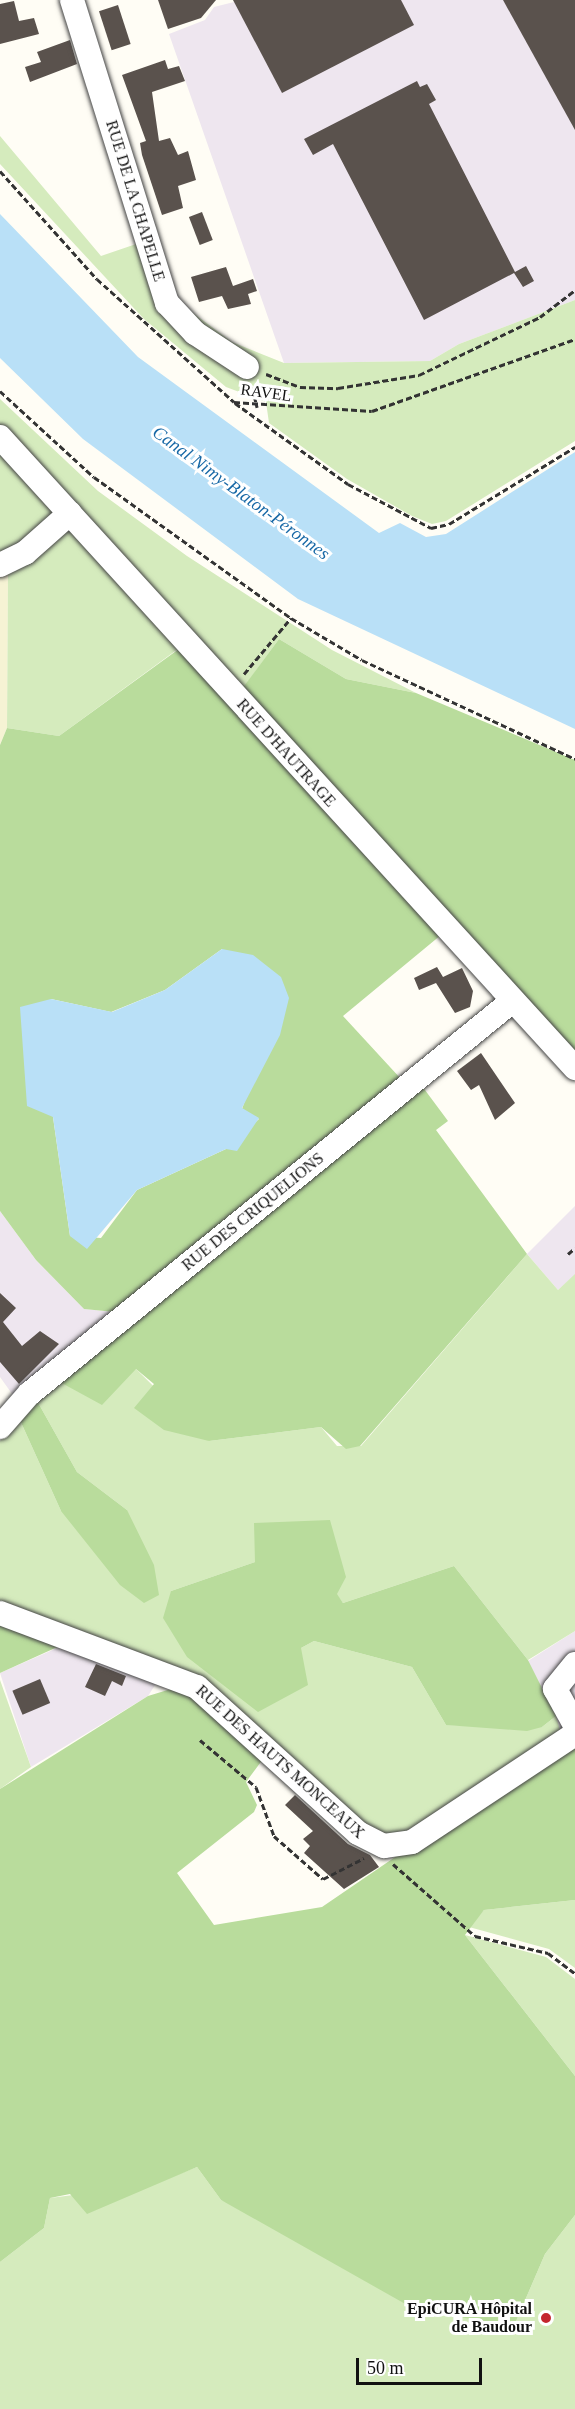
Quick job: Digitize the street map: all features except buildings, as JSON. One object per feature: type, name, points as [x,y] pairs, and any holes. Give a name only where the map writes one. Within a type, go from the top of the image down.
[{"type":"street","name":"RUE DE LA CHAPELLE","points":[[72,0],[167,303],[195,333],[247,368]]},
{"type":"street","name":"RUE D'HAUTRAGE","points":[[0,437],[511,1002],[575,1068]]},
{"type":"street","points":[[0,565],[25,553],[70,513]]},
{"type":"street","name":"RUE DES CRIQUELIONS","points":[[0,1427],[38,1386],[511,1002]]},
{"type":"street","name":"RUE DES HAUTS MONCEAUX","points":[[0,1612],[197,1687],[358,1833],[382,1846],[412,1842],[575,1734]]},
{"type":"street","points":[[575,1664],[555,1689],[575,1725]]},
{"type":"path","name":"RAVEL","points":[[0,171],[97,279],[234,402],[372,411],[575,339]]},
{"type":"path","points":[[247,368],[300,387],[338,388],[418,375],[540,317],[575,290]]},
{"type":"path","points":[[0,391],[94,477],[291,618],[362,660],[575,759]]},
{"type":"path","points":[[234,402],[348,484],[431,528],[449,524],[575,447]]},
{"type":"path","points":[[240,678],[291,618]]},
{"type":"path","points":[[568,1254],[575,1248]]},
{"type":"path","points":[[200,1740],[256,1787],[274,1836],[322,1879],[382,1846],[392,1862],[456,1924],[475,1936],[548,1953],[575,1973]]},
{"type":"shaded area","points":[[242,0],[575,0],[575,300],[459,344],[430,361],[284,363],[169,34],[205,20],[214,7]]},
{"type":"shaded area","points":[[8,571],[7,728],[0,745],[0,574]]},
{"type":"shaded area","points":[[575,1206],[575,1275],[558,1290],[527,1254]]},
{"type":"shaded area","points":[[0,1211],[36,1260],[84,1309],[115,1312],[15,1398],[0,1377]]},
{"type":"shaded area","points":[[575,1631],[575,1734],[564,1742],[528,1661]]},
{"type":"shaded area","points":[[64,1645],[157,1682],[148,1696],[31,1767],[0,1673]]},
{"type":"green space","points":[[0,136],[101,256],[142,242],[177,301],[232,342],[284,363],[430,361],[459,344],[575,300],[575,441],[446,521],[432,524],[412,516],[347,479],[269,423],[266,402],[226,387],[144,319],[0,164]]},
{"type":"green space","points":[[0,399],[98,491],[187,556],[332,650],[416,693],[346,679],[279,639],[233,702],[182,646],[59,736],[7,728],[8,571],[0,554]]},
{"type":"green space","points":[[279,639],[346,679],[416,693],[575,760],[575,1068],[447,930],[343,1016],[413,1092],[422,1086],[448,1121],[436,1130],[527,1254],[360,1446],[346,1449],[321,1427],[209,1441],[164,1430],[134,1408],[154,1384],[136,1369],[102,1405],[58,1381],[115,1312],[84,1309],[36,1260],[0,1211],[0,745],[7,728],[59,736],[183,646],[233,701]],"holes":[[[222,949],[249,1089],[242,1109],[259,1119],[226,1149],[137,1190],[101,1238],[70,1236],[53,1117],[51,999],[111,1012],[165,990]]]},
{"type":"green space","points":[[527,1254],[558,1290],[575,1274],[575,1631],[528,1660],[454,1566],[343,1603],[336,1594],[255,1562],[171,1591],[301,1648],[314,1641],[412,1667],[446,1725],[542,1727],[556,1716],[562,1737],[424,1827],[380,1840],[203,1682],[0,1606],[0,1441],[19,1418],[61,1511],[127,1510],[77,1472],[36,1399],[58,1381],[136,1369],[209,1441],[321,1427],[337,1446],[361,1446]]},
{"type":"green space","points":[[36,1399],[77,1472],[127,1510],[154,1565],[159,1595],[144,1603],[120,1585],[61,1511],[19,1418]]},
{"type":"green space","points":[[330,1520],[346,1577],[337,1594],[343,1603],[454,1566],[528,1660],[556,1716],[542,1727],[527,1731],[446,1725],[412,1667],[314,1641],[301,1648],[308,1685],[258,1712],[187,1657],[163,1618],[171,1591],[255,1562],[254,1523]]},
{"type":"green space","points":[[0,1622],[64,1644],[0,1673]]},
{"type":"green space","points":[[0,1680],[31,1767],[0,1789]]},
{"type":"green space","points":[[184,1685],[266,1755],[246,1782],[257,1805],[254,1812],[177,1873],[214,1925],[322,1907],[575,1734],[575,1900],[484,1910],[465,1935],[575,2076],[575,2215],[545,2254],[514,2326],[416,2310],[221,2200],[197,2167],[87,2214],[70,2194],[50,2198],[44,2228],[0,2262],[0,1789],[148,1696]]},
{"type":"green space","points":[[575,1900],[575,1968],[549,1949],[469,1927],[484,1910]]},
{"type":"green space","points":[[465,1935],[546,1957],[575,1979],[575,2076]]},
{"type":"green space","points":[[197,2167],[221,2200],[514,2326],[545,2254],[575,2215],[575,2409],[0,2409],[0,2262],[44,2228],[50,2198],[151,2185]]},
{"type":"water","name":"Canal Nimy-Blaton-Péronnes","points":[[0,214],[138,357],[379,533],[400,523],[426,537],[446,534],[575,452],[575,729],[298,599],[83,439],[0,358]]},
{"type":"water","points":[[222,949],[253,955],[281,977],[289,998],[280,1035],[242,1108],[259,1118],[237,1151],[226,1149],[137,1190],[87,1249],[70,1236],[53,1117],[27,1106],[20,1007],[51,999],[112,1012],[165,990]]},
{"type":"place","name":"EpiCURA Hôpital de Baudour","points":[[546,2318]]}]
